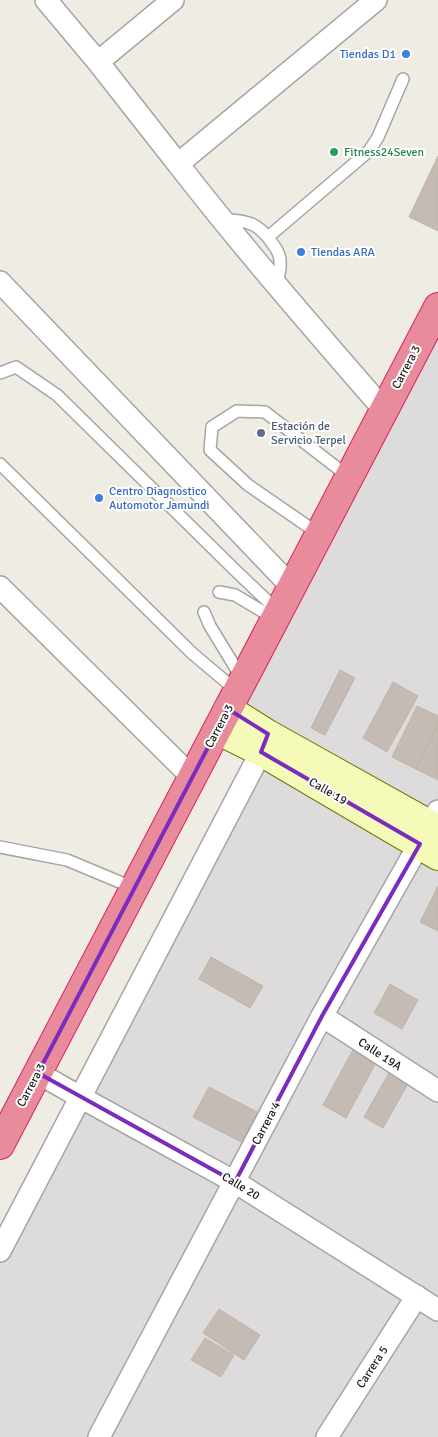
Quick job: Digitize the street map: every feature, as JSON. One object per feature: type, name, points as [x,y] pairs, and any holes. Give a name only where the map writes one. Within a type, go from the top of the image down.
[{"type":"highway","name":"Carrera 3","points":[[0,1146],[438,307]]},
{"type":"street","points":[[46,0],[98,62],[277,287],[384,410]]},
{"type":"street","points":[[98,62],[173,0]]},
{"type":"street","points":[[178,164],[376,0]]},
{"type":"street","points":[[0,282],[292,587]]},
{"type":"street","points":[[0,587],[192,777]]},
{"type":"street","name":"Calle 19","points":[[231,703],[265,743],[433,833]]},
{"type":"street","points":[[0,1251],[265,743]]},
{"type":"street","name":"Carrera 4","points":[[99,1437],[322,1016],[433,833]]},
{"type":"street","name":"Calle 19A","points":[[322,1016],[438,1091]]},
{"type":"street","name":"Calle 20","points":[[38,1073],[235,1182],[438,1310]]},
{"type":"street","name":"Carrera 5","points":[[326,1437],[417,1296]]},
{"type":"lane","points":[[268,237],[369,151],[378,137],[402,79]]},
{"type":"lane","points":[[221,219],[244,221],[256,226],[268,237],[276,248],[280,260],[277,287]]},
{"type":"lane","points":[[0,374],[16,367],[57,395],[277,615]]},
{"type":"lane","points":[[319,534],[248,485],[210,450],[212,427],[237,411],[265,412],[349,477]]},
{"type":"lane","points":[[0,464],[193,654],[231,703]]},
{"type":"lane","points":[[220,592],[235,594],[277,615]]},
{"type":"lane","points":[[204,612],[210,626],[231,703]]},
{"type":"lane","points":[[0,847],[67,860],[134,888]]},
{"type":"highlighted area","points":[[228,709],[268,734],[261,752],[420,844],[322,1016],[235,1182],[38,1073]]},
{"type":"shaded area","points":[[438,307],[438,829],[228,709]]},
{"type":"shaded area","points":[[261,752],[438,856],[438,1437],[0,1437],[0,1251]]},
{"type":"building","points":[[438,156],[438,231],[409,217]]},
{"type":"building","points":[[340,670],[355,678],[325,735],[311,728]]},
{"type":"building","points":[[393,682],[418,696],[387,752],[363,738]]},
{"type":"building","points":[[417,706],[438,716],[438,724],[416,769],[392,757]]},
{"type":"building","points":[[438,724],[438,780],[416,769]]},
{"type":"building","points":[[438,886],[438,931],[420,922]]},
{"type":"building","points":[[211,957],[263,986],[250,1008],[199,979]]},
{"type":"building","points":[[390,984],[418,1000],[402,1029],[374,1013]]},
{"type":"building","points":[[355,1046],[378,1059],[346,1118],[323,1105]]},
{"type":"building","points":[[391,1069],[410,1080],[383,1128],[364,1117]]},
{"type":"building","points":[[209,1087],[261,1114],[245,1144],[193,1117]]},
{"type":"building","points":[[219,1309],[260,1335],[244,1360],[203,1333]]},
{"type":"building","points":[[205,1338],[234,1355],[221,1377],[191,1360]]},
{"type":"place","name":"Tiendas D1","points":[[406,54]]},
{"type":"place","name":"Fitness24Seven","points":[[334,152]]},
{"type":"place","name":"Tiendas ARA","points":[[301,252]]},
{"type":"place","name":"Estación de Servicio Terpel","points":[[261,433]]},
{"type":"place","name":"Centro Diagnostico Automotor Jamundi","points":[[99,498]]}]
